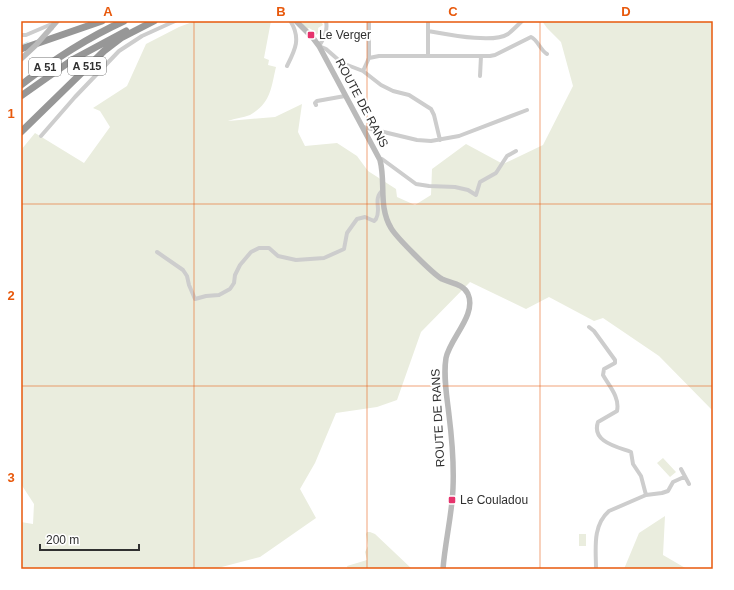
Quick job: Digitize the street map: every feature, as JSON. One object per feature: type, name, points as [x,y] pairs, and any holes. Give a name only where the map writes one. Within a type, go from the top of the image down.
[{"type":"highway","points":[[22,49],[102,21]]},
{"type":"highway","name":"A 51","points":[[21,85],[76,47],[124,21]]},
{"type":"highway","name":"A 51","points":[[21,96],[72,60],[121,33],[149,21]]},
{"type":"highway","name":"A 515","points":[[21,132],[104,51],[121,38],[154,21]]},
{"type":"street","points":[[41,136],[119,51],[142,36],[175,21]]},
{"type":"street","points":[[287,66],[292,56],[297,38],[296,30],[291,22],[292,21]]},
{"type":"street","name":"ROUTE DE RANS","points":[[296,21],[319,46],[380,160],[383,172],[385,215],[391,228],[435,273],[441,278],[464,289],[467,292],[470,301],[467,315],[449,349],[446,358],[445,375],[452,436],[453,488],[443,569]]},
{"type":"street","points":[[326,21],[325,34],[319,46],[326,49],[342,63],[363,71],[381,85],[409,96],[431,108],[440,140]]},
{"type":"street","points":[[363,71],[369,58],[369,21]]},
{"type":"street","points":[[428,21],[428,55]]},
{"type":"street","points":[[428,31],[454,35],[495,38],[508,34],[522,21]]},
{"type":"street","points":[[21,58],[36,46],[56,22]]},
{"type":"street","points":[[21,35],[26,35],[56,22]]},
{"type":"street","points":[[369,58],[379,56],[428,55],[495,56],[531,37],[535,39],[541,50],[547,54]]},
{"type":"street","points":[[480,76],[481,56]]},
{"type":"street","points":[[316,106],[315,103],[317,101],[345,96]]},
{"type":"street","points":[[363,127],[417,140],[440,140],[458,136],[528,110]]},
{"type":"street","points":[[380,160],[382,159],[416,184],[455,187],[468,190],[476,195],[480,182],[496,173],[506,156],[516,151]]},
{"type":"street","points":[[157,252],[182,270],[187,276],[188,286],[195,299],[206,296],[219,296],[230,289],[234,283],[240,265],[251,252],[259,248],[269,248],[278,256],[296,260],[324,258],[344,249],[347,233],[357,219],[365,217],[374,221],[376,219],[378,213],[377,198],[383,190]]},
{"type":"street","points":[[589,327],[594,331],[615,360],[614,363],[604,369],[603,375],[617,400],[617,411],[598,422],[596,427],[597,433],[603,441],[631,452],[633,464],[641,476],[646,495]]},
{"type":"street","points":[[681,469],[689,484]]},
{"type":"street","points":[[596,569],[598,527],[602,518],[609,511],[646,495],[668,491],[676,479],[684,477]]},
{"type":"shaded area","points":[[195,21],[271,21],[264,58],[269,60],[268,65],[276,67],[269,94],[262,105],[250,115],[228,121],[275,117],[302,104],[298,132],[305,146],[337,143],[357,156],[368,171],[396,189],[397,197],[415,205],[431,195],[432,169],[466,144],[503,164],[543,145],[573,86],[561,42],[542,21],[713,21],[713,411],[659,356],[603,318],[594,321],[549,297],[526,309],[470,282],[421,332],[397,400],[377,407],[336,413],[315,463],[300,489],[316,518],[260,557],[214,569],[21,569],[21,522],[33,524],[34,504],[21,484],[21,150],[35,133],[84,163],[110,127],[100,111],[93,108],[127,86],[146,44],[179,27]]},
{"type":"shaded area","points":[[304,21],[321,21],[323,25],[318,28],[320,32],[316,35],[314,31],[309,28],[307,29],[302,24]]},
{"type":"shaded area","points":[[663,458],[676,472],[670,477],[657,463]]},
{"type":"shaded area","points":[[665,516],[663,555],[687,569],[624,569],[639,533]]},
{"type":"shaded area","points":[[367,532],[375,534],[412,569],[348,569],[347,566],[367,560],[365,552],[368,546]]},
{"type":"shaded area","points":[[579,534],[586,534],[586,546],[579,546]]},
{"type":"waterway","points":[[21,45],[28,42]]},
{"type":"place","name":"Le Verger","points":[[311,35]]},
{"type":"place","name":"Le Couladou","points":[[452,500]]}]
